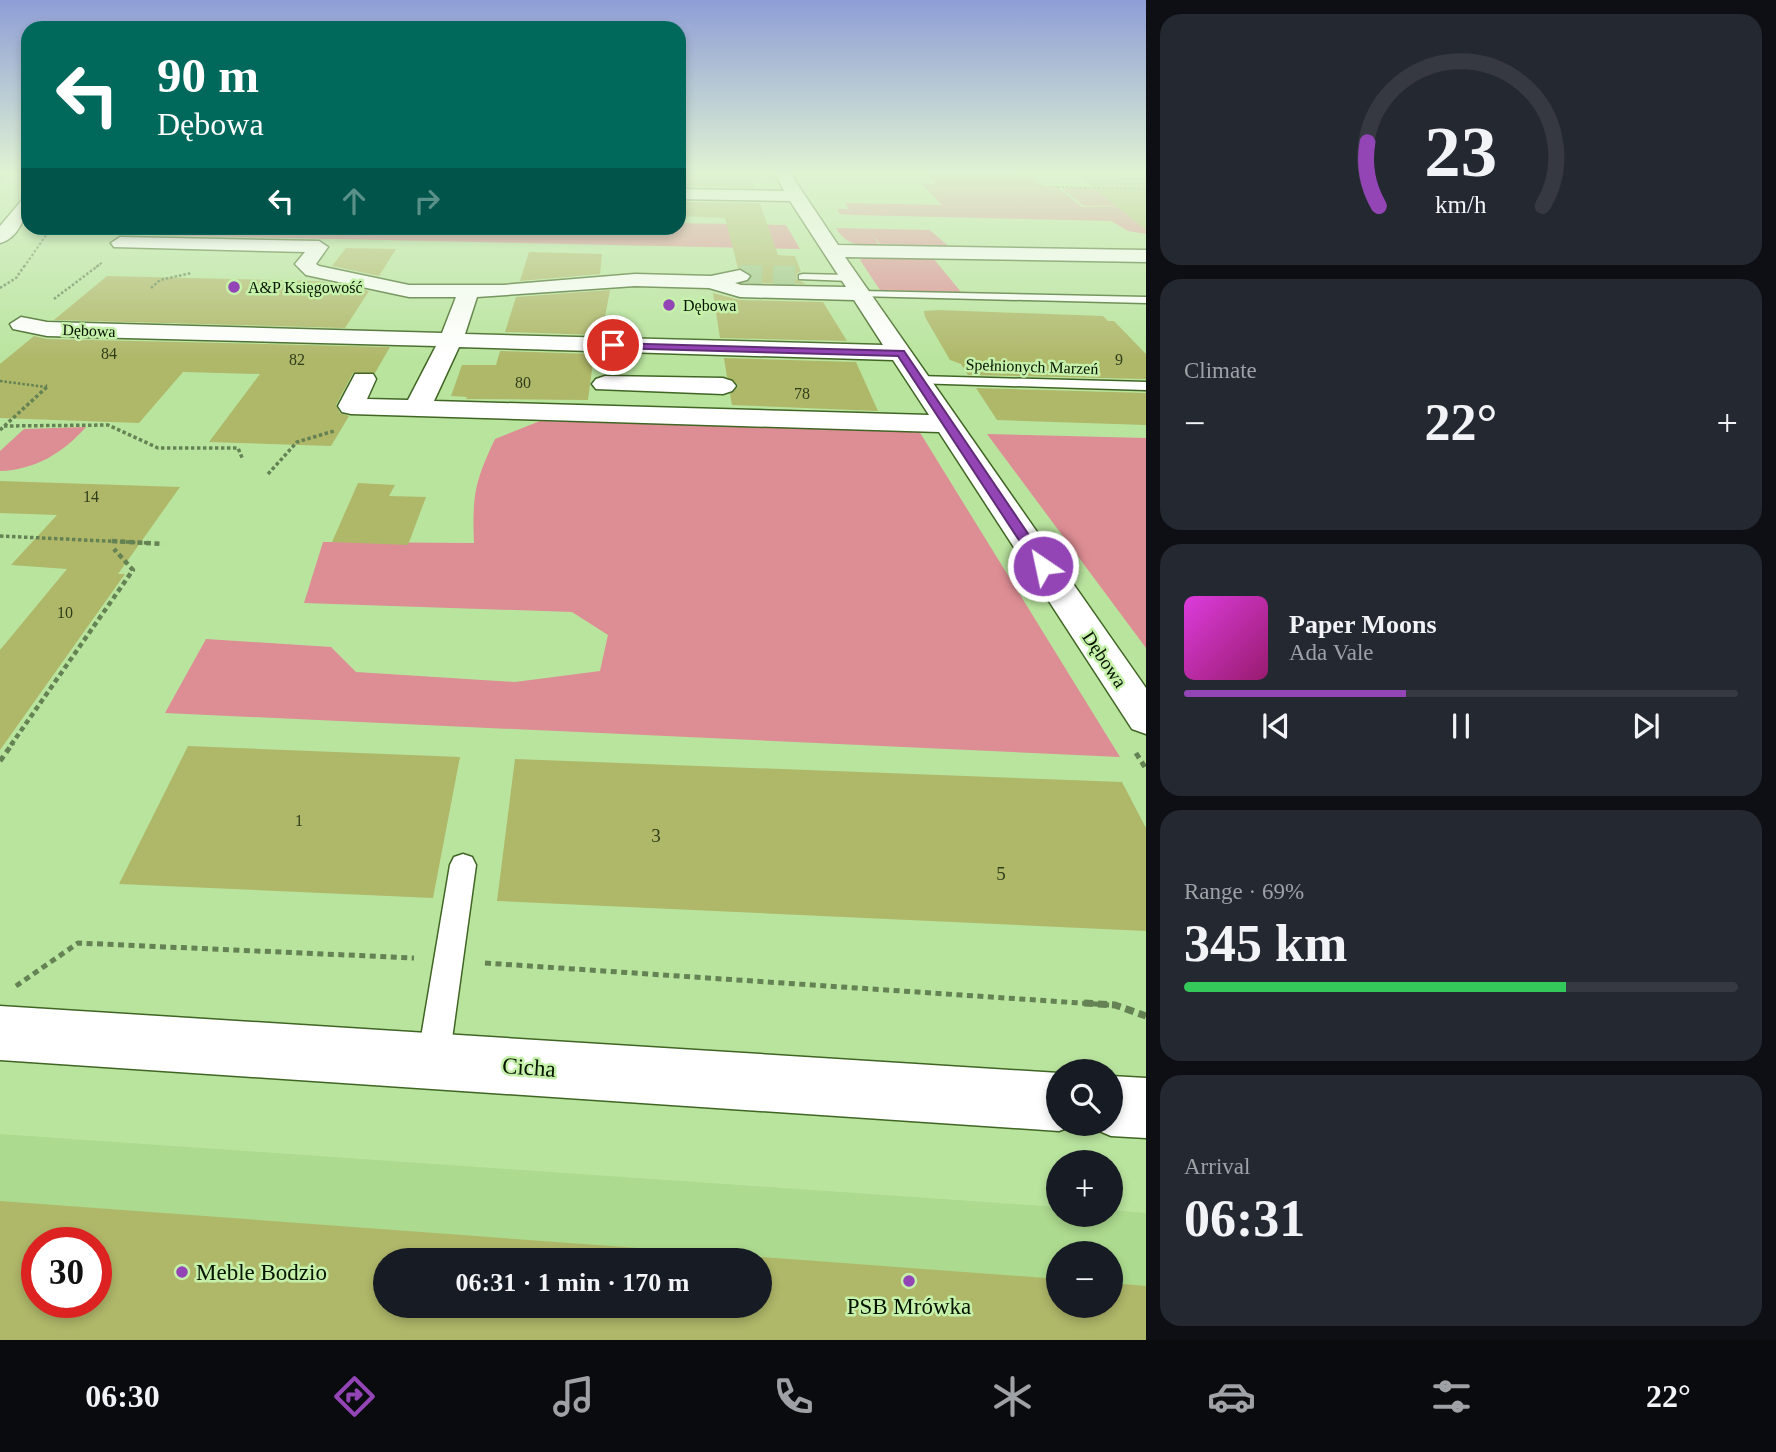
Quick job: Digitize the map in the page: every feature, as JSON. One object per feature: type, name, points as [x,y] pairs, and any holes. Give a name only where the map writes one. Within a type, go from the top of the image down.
[{"type":"street","name":"Dębowa","points":[[822,236],[1146,719]]},
{"type":"street","points":[[124,243],[216,245],[201,257],[206,261],[305,264],[313,271],[420,291],[635,280],[711,282],[740,276]]},
{"type":"street","points":[[833,251],[1146,256]]},
{"type":"street","points":[[711,282],[740,291],[856,286]]},
{"type":"street","points":[[418,406],[451,340],[469,290]]},
{"type":"street","points":[[408,312],[420,291]]},
{"type":"street","name":"Dębowa","points":[[17,323],[47,329],[451,340],[502,319],[659,346],[909,366]]},
{"type":"street","points":[[659,346],[662,414]]},
{"type":"street","points":[[364,379],[351,405],[948,424]]},
{"type":"street","points":[[605,384],[723,386]]},
{"type":"street","name":"Cicha","points":[[4,1012],[433,1061],[1046,1101]]},
{"type":"street","points":[[1123,1107],[1146,1108]]},
{"type":"lane","points":[[803,277],[856,286],[1146,300]]},
{"type":"lane","name":"Spełnionych Marzeń","points":[[909,366],[1146,386]]},
{"type":"lane","points":[[433,1061],[463,865]]},
{"type":"path","points":[[0,288],[16,278],[46,236]]},
{"type":"path","points":[[17,323],[124,243]]},
{"type":"path","points":[[151,288],[174,271]]},
{"type":"path","points":[[160,280],[198,271]]},
{"type":"path","points":[[0,381],[48,386],[2,428]]},
{"type":"path","points":[[2,428],[108,425],[158,449],[238,447],[243,460]]},
{"type":"path","points":[[0,536],[163,544]]},
{"type":"path","points":[[0,761],[133,570],[114,549]]},
{"type":"path","points":[[4,1012],[78,943],[449,960],[1115,1005],[1146,1016]]},
{"type":"shaded area","points":[[176,236],[792,236],[800,249]]},
{"type":"shaded area","points":[[842,236],[873,236],[879,245],[859,244]]},
{"type":"shaded area","points":[[873,236],[936,236],[948,246],[880,244]]},
{"type":"shaded area","points":[[864,256],[933,258],[961,292],[880,290],[860,260]]},
{"type":"shaded area","points":[[540,421],[919,431],[1120,757],[165,713],[206,639],[331,647],[356,672],[515,682],[600,671],[608,635],[572,612],[304,603],[323,542],[474,543],[476,489],[495,439]]},
{"type":"shaded area","points":[[86,427],[68,445],[48,458],[25,467],[0,471],[0,451],[24,429]]},
{"type":"shaded area","points":[[987,434],[1146,438],[1146,648]]},
{"type":"shaded area","points":[[0,1134],[1046,1206],[1046,1227],[1123,1227],[1123,1211],[1146,1213],[1146,1340],[0,1340]]},
{"type":"building","points":[[730,236],[771,236],[778,255],[795,256],[801,272],[797,273],[796,279],[806,284],[748,283],[753,276],[738,268]]},
{"type":"building","points":[[346,248],[396,249],[379,276],[332,266]]},
{"type":"building","points":[[529,252],[602,254],[600,274],[520,281]]},
{"type":"building","points":[[107,276],[320,281],[369,291],[345,328],[54,320]]},
{"type":"building","points":[[610,290],[604,322],[597,322],[596,335],[505,332],[516,297]]},
{"type":"building","points":[[713,293],[740,300],[823,302],[847,341],[720,338]]},
{"type":"building","points":[[924,311],[1103,316],[1108,321],[1114,321],[1146,354],[1146,379],[968,375],[961,364],[950,360],[925,317]]},
{"type":"building","points":[[34,336],[47,339],[390,347],[375,373],[353,373],[336,405],[340,413],[349,416],[331,446],[209,442],[260,374],[183,372],[139,423],[0,418],[0,364]]},
{"type":"building","points":[[500,351],[594,354],[588,400],[466,399],[467,397],[451,396],[462,365],[496,365]]},
{"type":"building","points":[[724,358],[856,362],[878,411],[732,405],[730,394],[739,386],[727,377]]},
{"type":"building","points":[[976,388],[1146,393],[1146,425],[997,420]]},
{"type":"building","points":[[0,481],[180,487],[118,574],[125,574],[0,750],[0,650],[67,569],[11,565],[57,515],[0,513]]},
{"type":"building","points":[[358,483],[395,485],[389,496],[426,497],[408,545],[332,542]]},
{"type":"building","points":[[188,746],[460,757],[433,898],[119,884]]},
{"type":"building","points":[[515,759],[1122,782],[1146,828],[1146,931],[497,901]]},
{"type":"building","name":"PSB Mrówka","points":[[0,1201],[638,1248],[373,1248],[373,1318],[772,1318],[772,1258],[1046,1278],[1046,1318],[1123,1318],[1123,1284],[1146,1286],[1146,1340],[0,1340]]},
{"type":"tunnel","points":[[740,276],[803,277]]},
{"type":"place","name":"A&P Księgowość","points":[[234,287]]},
{"type":"place","name":"Dębowa","points":[[669,305]]},
{"type":"place","name":"Meble Bodzio","points":[[182,1272]]},
{"type":"place","name":"PSB Mrówka","points":[[909,1281]]},
{"type":"route","points":[[613,345],[901,353],[1043,566]]}]
